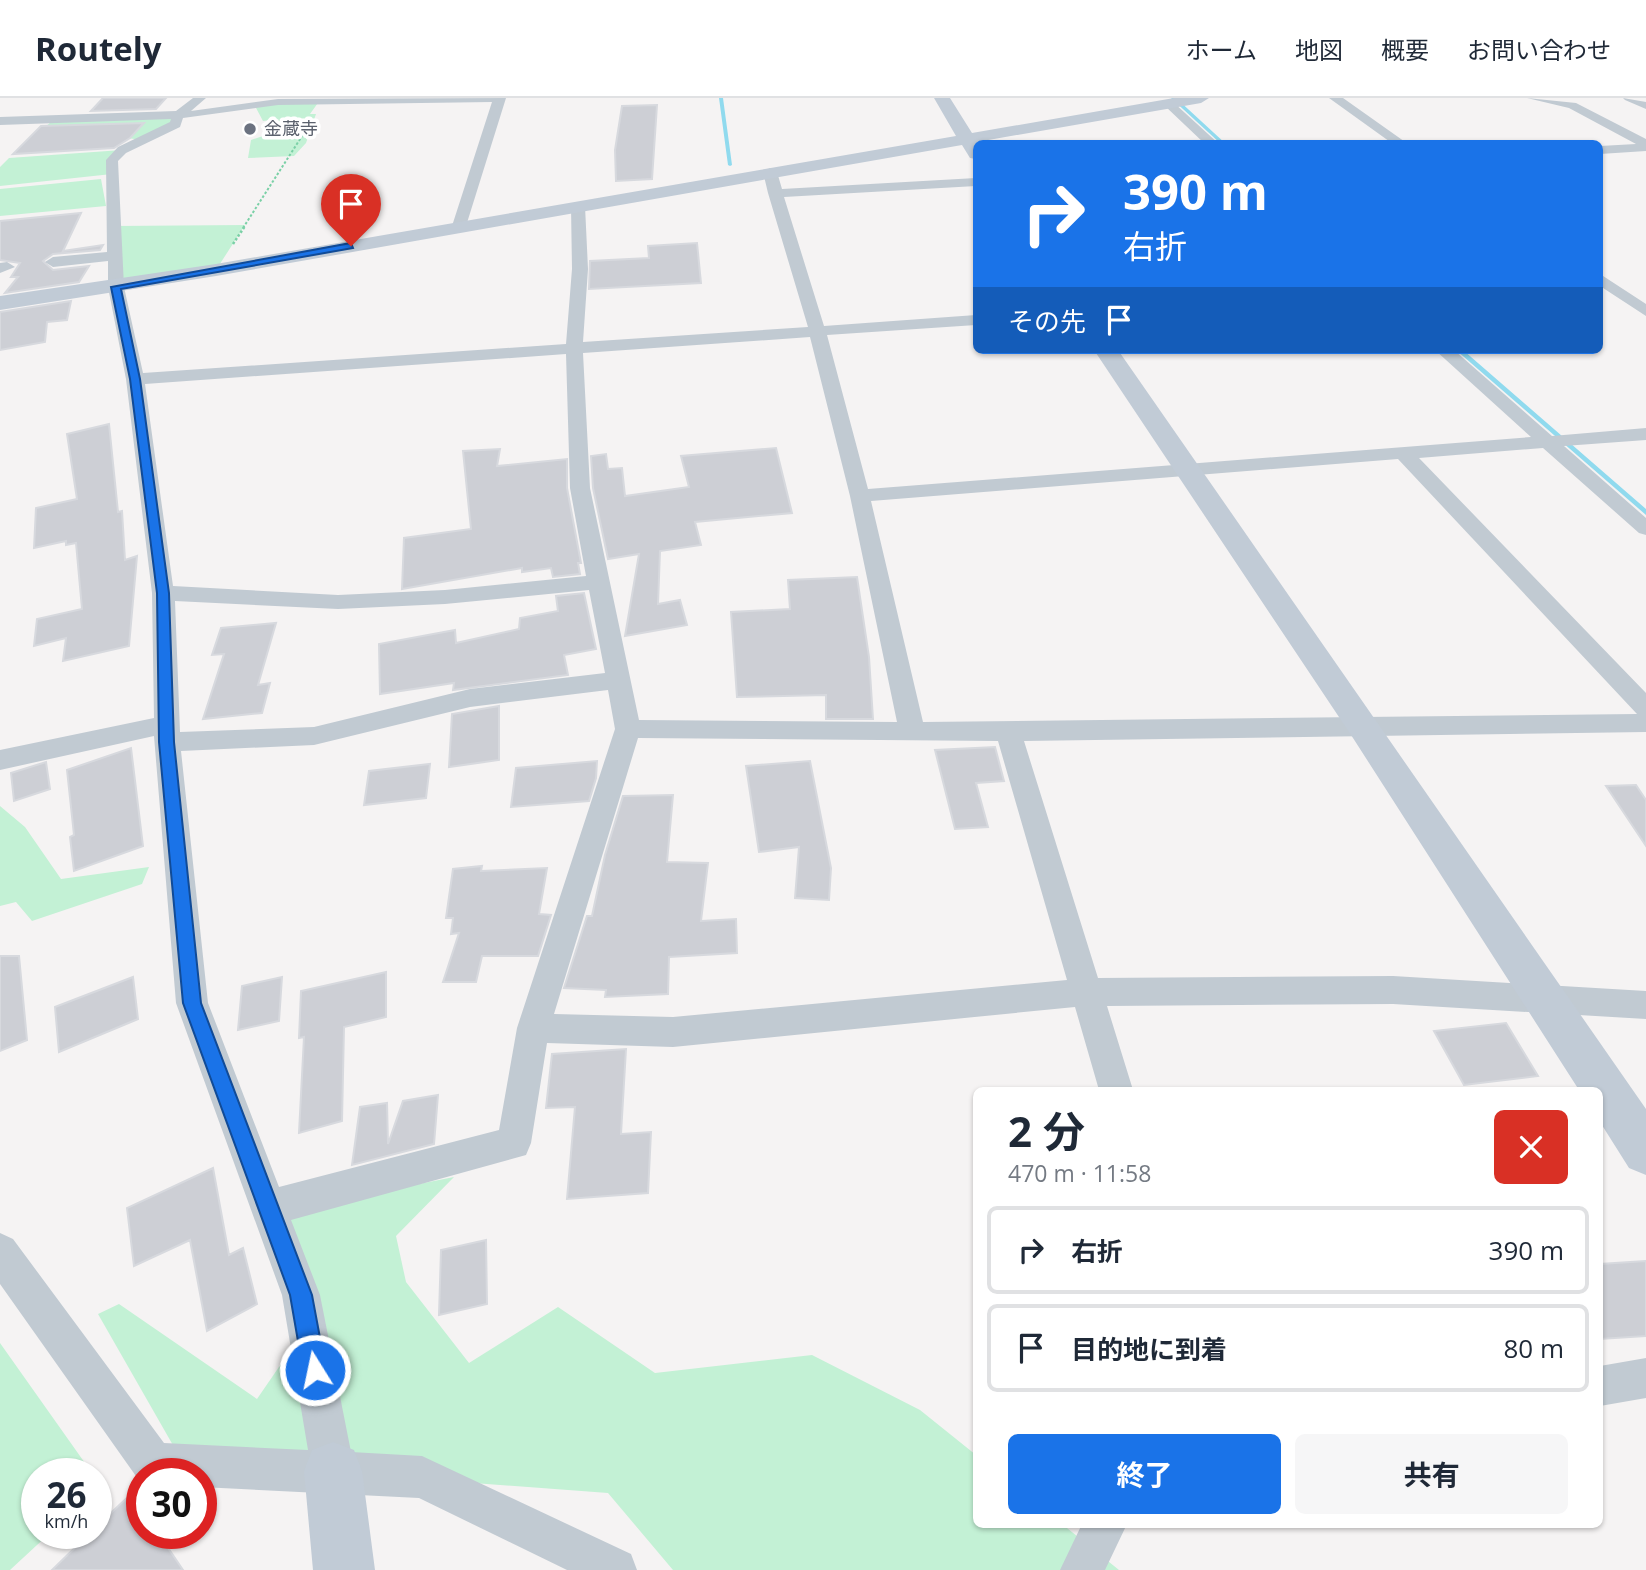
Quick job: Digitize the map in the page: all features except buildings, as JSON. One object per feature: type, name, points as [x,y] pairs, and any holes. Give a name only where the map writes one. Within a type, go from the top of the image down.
[{"type":"street","points":[[200,98],[177,116],[176,124],[122,150],[112,160],[116,287],[135,379],[163,593],[167,733],[192,1003],[301,1295],[333,1471],[344,1570]]},
{"type":"street","points":[[0,121],[177,116],[278,102],[500,98],[458,226]]},
{"type":"street","points":[[0,303],[216,270],[770,172],[971,146],[942,98]]},
{"type":"street","points":[[999,140],[1201,98]]},
{"type":"street","points":[[1335,98],[1396,140]]},
{"type":"street","points":[[1533,98],[1572,105],[1646,146]]},
{"type":"street","points":[[1629,98],[1646,106]]},
{"type":"street","points":[[1169,103],[1209,140]]},
{"type":"street","points":[[1603,150],[1646,146]]},
{"type":"street","points":[[770,172],[817,331],[860,496],[912,730]]},
{"type":"street","points":[[775,193],[973,182]]},
{"type":"street","points":[[268,1208],[514,1143],[533,1028],[628,729],[580,488],[574,347],[580,269],[579,206]]},
{"type":"street","points":[[53,262],[115,256]]},
{"type":"street","points":[[1603,281],[1646,311]]},
{"type":"street","points":[[135,379],[973,320]]},
{"type":"street","points":[[1110,354],[1365,729],[1646,1150]]},
{"type":"street","points":[[1449,354],[1646,529]]},
{"type":"street","points":[[860,496],[1646,434]]},
{"type":"street","points":[[1405,455],[1646,708]]},
{"type":"street","points":[[163,593],[338,602],[445,597],[599,582]]},
{"type":"street","points":[[0,760],[167,733],[314,736],[470,698],[618,680]]},
{"type":"street","points":[[628,729],[1008,732],[1646,723]]},
{"type":"street","points":[[1008,732],[1115,1087]]},
{"type":"street","points":[[533,1028],[673,1032],[1087,992],[1393,990],[1646,1005]]},
{"type":"street","points":[[0,1252],[153,1464],[422,1477],[615,1570]]},
{"type":"street","points":[[1603,1385],[1646,1378]]},
{"type":"street","points":[[1082,1570],[1103,1528]]},
{"type":"path","points":[[216,270],[325,100]]},
{"type":"green space","points":[[320,100],[310,114],[316,114],[306,143],[294,156],[248,158],[251,140],[266,135],[268,125],[279,119],[263,121],[255,106]]},
{"type":"green space","points":[[172,118],[176,124],[142,140],[45,127],[51,122]]},
{"type":"green space","points":[[122,150],[112,174],[0,186],[0,167],[9,158]]},
{"type":"green space","points":[[101,179],[106,206],[0,216],[0,189]]},
{"type":"green space","points":[[245,225],[216,270],[116,287],[114,226]]},
{"type":"green space","points":[[0,806],[25,827],[61,879],[149,867],[142,884],[32,921],[16,902],[0,906]]},
{"type":"green space","points":[[454,1177],[396,1236],[406,1282],[469,1363],[558,1307],[655,1373],[812,1355],[920,1410],[973,1453],[973,1528],[1067,1528],[1119,1570],[673,1570],[608,1493],[217,1464],[217,1458],[180,1458],[98,1314],[119,1304],[257,1399],[316,1313],[284,1211]]},
{"type":"green space","points":[[0,1343],[81,1458],[21,1458],[21,1549],[33,1549],[10,1570],[0,1570]]},
{"type":"waterway","points":[[721,98],[730,165]]},
{"type":"waterway","points":[[1173,98],[1220,140]]},
{"type":"waterway","points":[[1464,354],[1646,513]]},
{"type":"place","name":"金蔵寺","points":[[250,129]]},
{"type":"route","points":[[315,1370],[301,1295],[192,1003],[167,742],[163,593],[135,379],[116,287],[351,246]]}]
